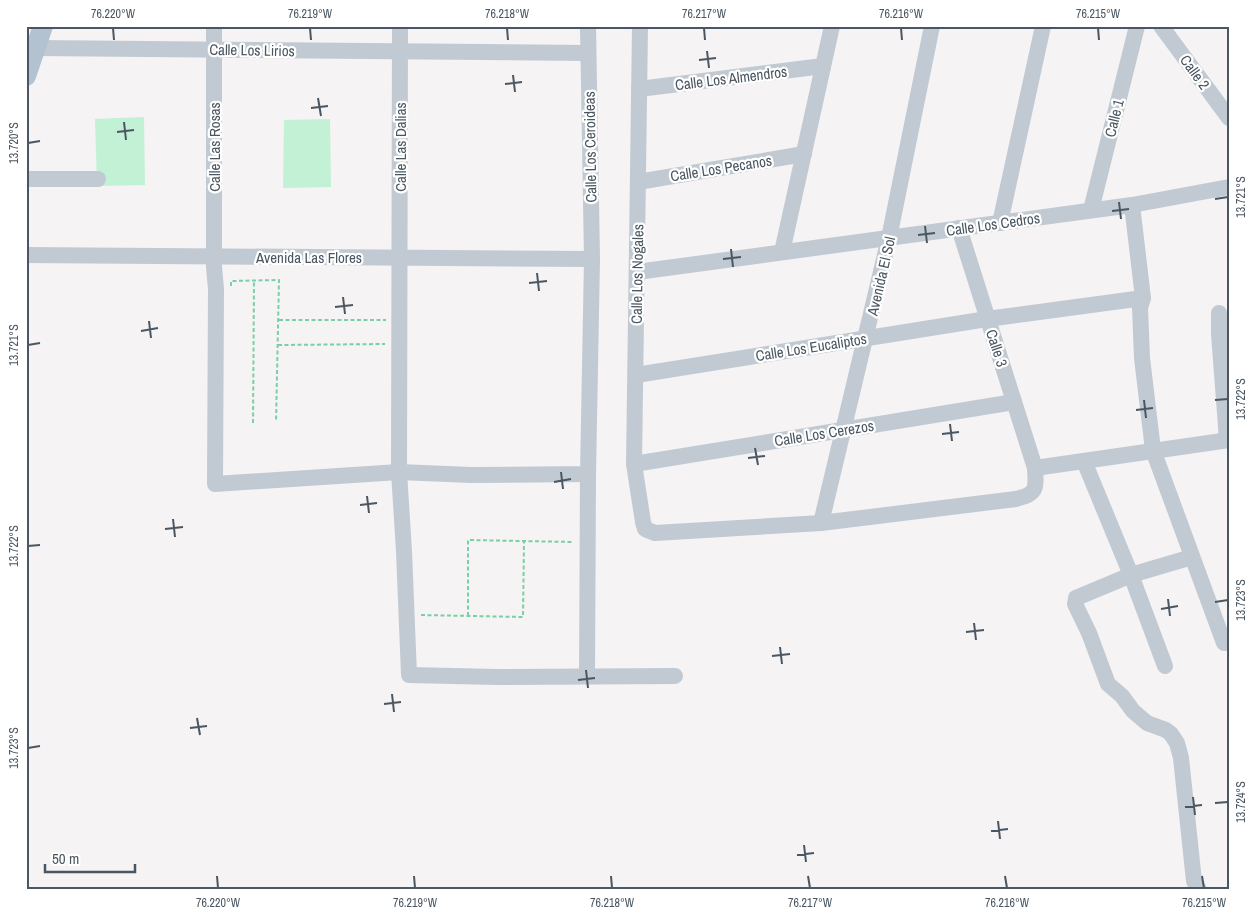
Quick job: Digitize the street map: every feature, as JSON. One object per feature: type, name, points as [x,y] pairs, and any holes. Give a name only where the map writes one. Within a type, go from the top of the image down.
[{"type":"main road","points":[[26,76],[43,26]]},
{"type":"street","name":"Calle Las Rosas","points":[[214,26],[215,484],[399,472]]},
{"type":"street","name":"Calle Las Dalias","points":[[400,26],[399,472],[409,675],[586,676]]},
{"type":"street","name":"Calle Los Ceroideas","points":[[586,676],[592,264],[588,26]]},
{"type":"street","name":"Calle Los Nogales","points":[[640,26],[634,464],[645,529],[655,533],[821,523]]},
{"type":"street","points":[[782,252],[832,26]]},
{"type":"street","name":"Avenida El Sol","points":[[821,523],[890,238],[932,26]]},
{"type":"street","points":[[1000,223],[1043,26]]},
{"type":"street","name":"Calle 1","points":[[1092,210],[1137,26]]},
{"type":"street","name":"Calle 2","points":[[1161,26],[1229,118]]},
{"type":"street","name":"Calle Los Lirios","points":[[36,48],[588,53]]},
{"type":"street","name":"Calle Los Almendros","points":[[639,89],[823,66]]},
{"type":"street","name":"Calle Los Pecanos","points":[[638,182],[804,154]]},
{"type":"street","points":[[26,179],[98,179]]},
{"type":"street","name":"Calle Los Cedros","points":[[637,272],[1132,205],[1229,186]]},
{"type":"street","points":[[1132,205],[1143,298],[1140,308],[1142,358],[1153,450],[1224,643]]},
{"type":"street","name":"Calle 3","points":[[959,228],[1035,468]]},
{"type":"street","name":"Avenida Las Flores","points":[[26,255],[214,262]]},
{"type":"street","name":"Avenida Las Flores","points":[[26,266],[214,262],[592,264]]},
{"type":"street","name":"Calle Los Eucaliptos","points":[[636,375],[987,319],[1143,298]]},
{"type":"street","points":[[821,523],[1028,496],[1036,487],[1035,468],[1228,440],[1219,313]]},
{"type":"street","name":"Calle Los Cerezos","points":[[634,464],[1014,402]]},
{"type":"street","points":[[1084,460],[1131,575],[1164,666]]},
{"type":"street","points":[[399,472],[471,475],[588,474]]},
{"type":"street","points":[[1192,557],[1131,575],[1076,598],[1075,604],[1089,634],[1108,684],[1122,696],[1133,711],[1148,723],[1166,730],[1177,743],[1181,758],[1194,881],[1199,890]]},
{"type":"street","points":[[586,676],[674,676]]},
{"type":"path","points":[[231,281],[280,280],[276,422]]},
{"type":"path","points":[[253,423],[254,281]]},
{"type":"path","points":[[279,320],[400,320]]},
{"type":"path","points":[[278,345],[400,344]]},
{"type":"path","points":[[468,616],[468,540],[588,542]]},
{"type":"path","points":[[406,615],[523,617],[524,541]]},
{"type":"green space","points":[[144,117],[145,185],[97,186],[95,119]]},
{"type":"green space","points":[[330,119],[331,187],[283,188],[284,120]]}]
